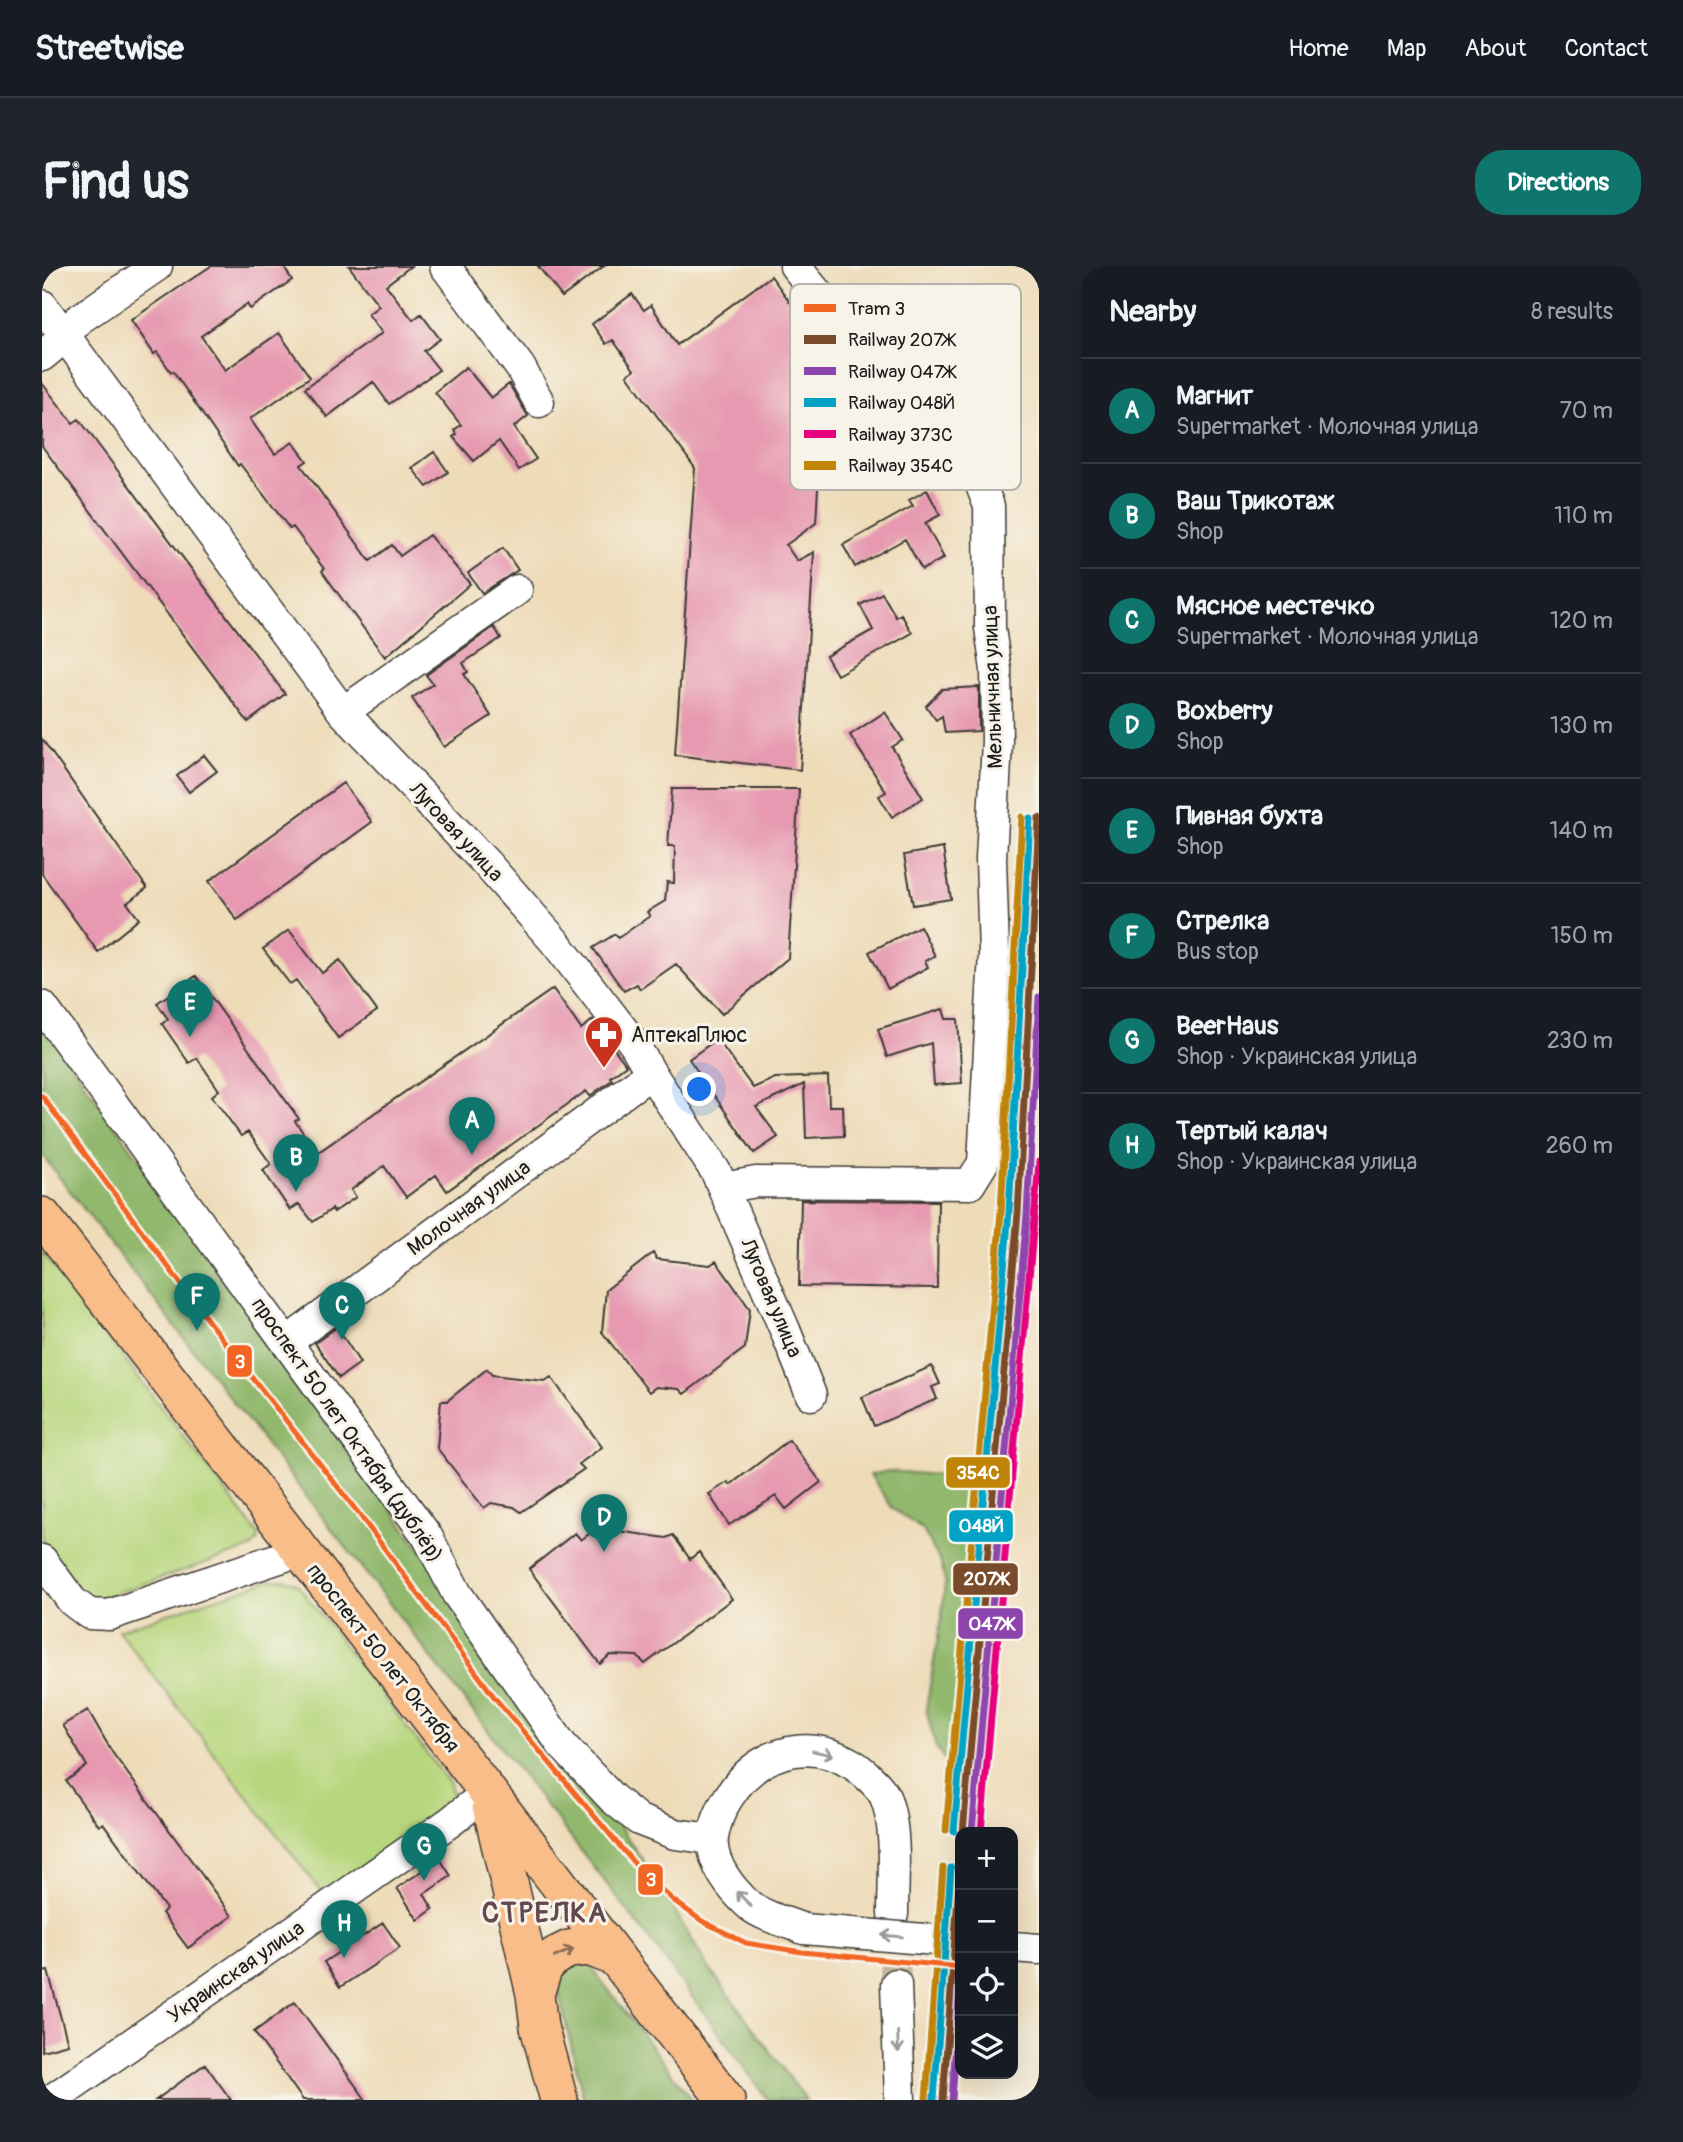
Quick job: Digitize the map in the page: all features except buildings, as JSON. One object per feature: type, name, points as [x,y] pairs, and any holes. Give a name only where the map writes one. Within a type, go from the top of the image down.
[{"type":"main road","name":"проспект 50 лет Октября","points":[[42,1216],[726,2100]]},
{"type":"main road","points":[[488,1792],[535,1994],[539,2027],[559,2100]]},
{"type":"main road","points":[[535,1994],[544,1968],[555,1956],[569,1949],[589,1947],[614,1957]]},
{"type":"street","points":[[42,356],[65,337],[78,320],[157,266]]},
{"type":"street","points":[[444,266],[520,367],[539,402]]},
{"type":"street","name":"Мельничная улица","points":[[795,266],[810,284]]},
{"type":"street","name":"Луговая улица","points":[[42,305],[343,712],[428,800],[556,943],[634,1044],[716,1172],[811,1395]]},
{"type":"street","name":"Мельничная улица","points":[[723,1188],[756,1182],[970,1184],[983,1163],[994,954],[991,859],[998,741],[996,670],[990,628],[989,506],[983,490]]},
{"type":"street","points":[[343,712],[517,590]]},
{"type":"street","name":"проспект 50 лет Октября (дублёр)","points":[[42,1006],[427,1536],[457,1594],[562,1745],[612,1798],[639,1819],[675,1834],[712,1839]]},
{"type":"street","name":"Молочная улица","points":[[287,1342],[651,1073]]},
{"type":"street","points":[[42,1560],[72,1601],[89,1614],[109,1615],[300,1551]]},
{"type":"street","points":[[893,1914],[892,1835],[885,1796],[860,1769],[842,1758],[822,1752],[796,1750],[773,1755],[737,1784],[721,1810],[712,1839],[716,1858],[728,1883],[752,1908],[804,1928],[955,1942]]},
{"type":"street","name":"Украинская улица","points":[[51,2100],[439,1830],[488,1792]]},
{"type":"street","points":[[1018,1947],[1039,1949]]},
{"type":"street","points":[[896,1984],[900,2100]]},
{"type":"green space","points":[[42,1024],[606,1807],[658,1882],[706,1964],[806,2100],[768,2100],[657,1949],[42,1155]]},
{"type":"green space","points":[[42,1252],[259,1535],[251,1548],[98,1599],[83,1596],[42,1540]]},
{"type":"green space","points":[[888,1471],[974,1478],[950,1767],[936,1747],[926,1709],[942,1613],[945,1583],[941,1563],[923,1530],[893,1509],[870,1475]]},
{"type":"green space","points":[[271,1580],[285,1580],[297,1584],[450,1784],[453,1798],[448,1809],[324,1895],[118,1630]]},
{"type":"green space","points":[[581,1961],[591,1967],[692,2100],[584,2100],[556,1981],[559,1971]]},
{"type":"tunnel","points":[[893,1914],[896,1984]]},
{"type":"tram line","name":"3","points":[[42,1096],[209,1322],[359,1514],[495,1698],[639,1869],[673,1900],[702,1921],[746,1943],[802,1952],[955,1967]]},
{"type":"rail line","name":"354С","points":[[946,1830],[1001,1212],[1022,817]]},
{"type":"rail line","name":"048Й","points":[[954,1831],[1009,1212],[1030,818]]},
{"type":"rail line","name":"207Ж","points":[[963,1827],[1018,1213],[1039,818]]},
{"type":"rail line","name":"047Ж","points":[[972,1827],[1027,1214],[1039,997]]},
{"type":"rail line","name":"373C","points":[[981,1827],[1039,1162]]},
{"type":"rail line","name":"354С","points":[[926,2099],[943,1868]]},
{"type":"rail line","name":"048Й","points":[[934,2099],[951,1868]]},
{"type":"rail line","name":"207Ж","points":[[943,2100],[958,1890]]},
{"type":"rail line","name":"047Ж","points":[[952,2100],[958,2016]]},
{"type":"place","name":"Пивная бухта","points":[[190,1037]]},
{"type":"place","name":"АптекаПлюс","points":[[604,1069]]},
{"type":"place","name":"Магнит","points":[[472,1155]]},
{"type":"place","name":"Ваш Трикотаж","points":[[296,1192]]},
{"type":"place","name":"Стрелка","points":[[197,1331]]},
{"type":"place","name":"Мясное местечко","points":[[342,1340]]},
{"type":"place","name":"Boxberry","points":[[604,1552]]},
{"type":"place","name":"BeerHaus","points":[[424,1881]]},
{"type":"place","name":"Тертый калач","points":[[344,1958]]},
{"type":"district","name":"СТРЕЛКА","points":[[545,1913]]}]
